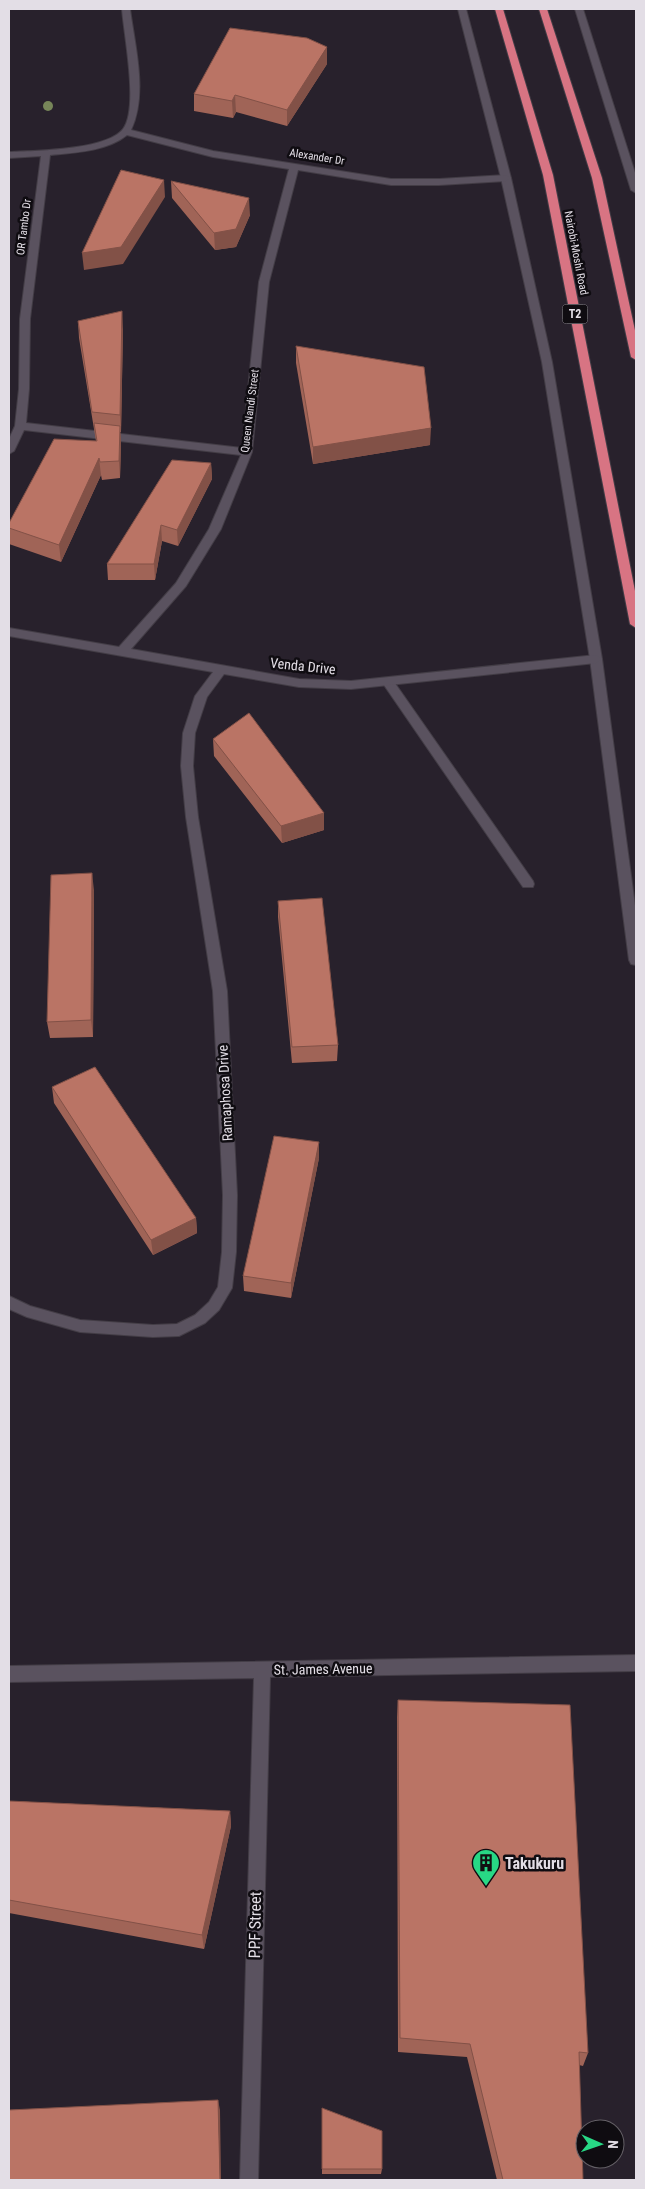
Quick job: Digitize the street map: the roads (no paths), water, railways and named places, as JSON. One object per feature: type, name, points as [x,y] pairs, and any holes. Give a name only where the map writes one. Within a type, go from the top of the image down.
[{"type":"highway","name":"Nairobi-Moshi Road","points":[[499,9],[548,175],[636,624]]},
{"type":"highway","points":[[544,9],[597,178],[636,357]]},
{"type":"street","points":[[9,155],[46,153],[94,146],[113,141],[127,132],[133,116],[135,100],[126,9]]},
{"type":"street","points":[[462,9],[506,178],[547,362],[596,659],[636,960]]},
{"type":"street","points":[[580,9],[636,190]]},
{"type":"street","name":"Alexander Dr","points":[[127,132],[213,154],[391,182],[439,182],[506,178]]},
{"type":"street","name":"OR Tambo Dr","points":[[9,451],[20,426],[24,389],[25,319],[46,153]]},
{"type":"street","name":"Queen Nandi Street","points":[[121,653],[180,586],[215,529],[247,452],[264,282],[294,166]]},
{"type":"street","points":[[20,426],[247,452]]},
{"type":"street","name":"Venda Drive","points":[[9,632],[299,683],[351,685],[596,659]]},
{"type":"street","name":"Ramaphosa Drive","points":[[9,1302],[26,1311],[80,1326],[153,1331],[179,1330],[200,1319],[214,1306],[226,1288],[230,1195],[220,991],[192,817],[187,766],[189,733],[201,696],[221,670]]},
{"type":"street","points":[[388,682],[528,884]]},
{"type":"street","name":"St. James Avenue","points":[[9,1674],[636,1664]]},
{"type":"street","name":"PPF Street","points":[[249,2180],[262,1671]]},
{"type":"place","name":"Takukuru","points":[[486,1887]]}]
